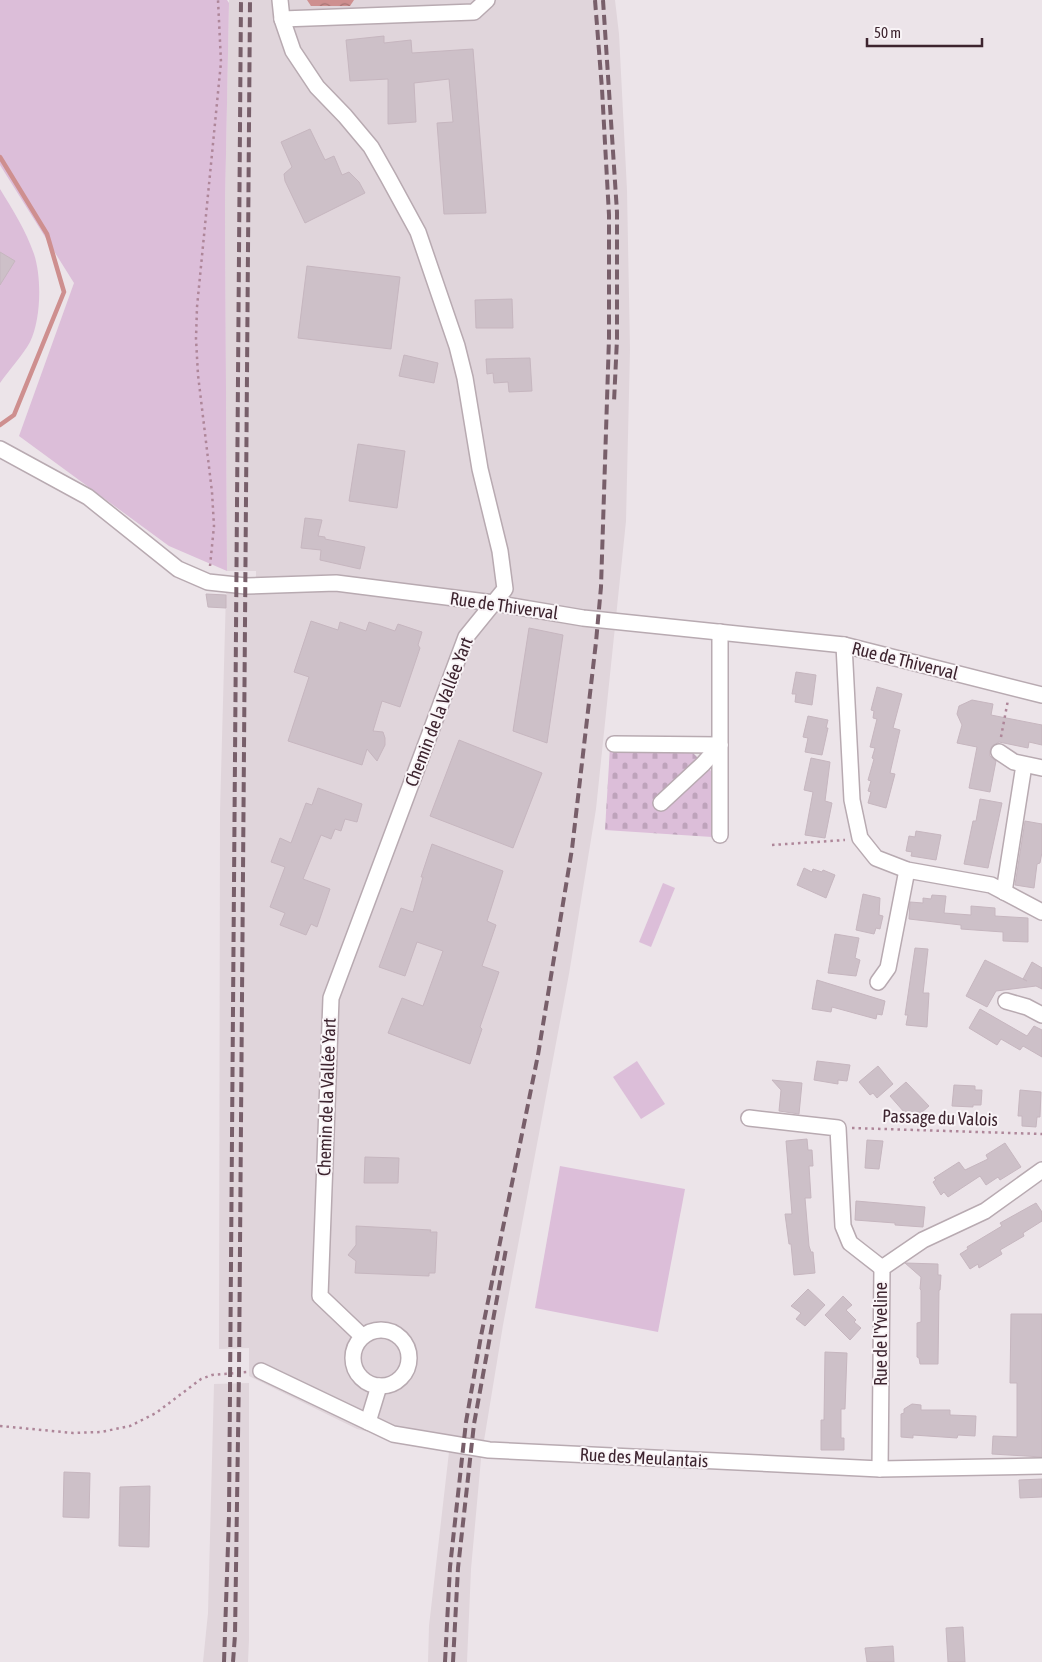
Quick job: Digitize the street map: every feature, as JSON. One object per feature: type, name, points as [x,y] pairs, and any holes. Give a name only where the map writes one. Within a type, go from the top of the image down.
[{"type":"street","name":"Chemin de la Vallée Yart","points":[[280,0],[282,19],[292,51],[317,87],[371,147],[418,232],[457,346],[465,378],[480,469],[500,551],[505,589],[466,637],[331,998],[320,1296],[362,1336]]},
{"type":"street","points":[[282,19],[474,12],[487,0]]},
{"type":"street","name":"Rue de Thiverval","points":[[0,449],[88,497],[178,569],[208,582],[246,586],[336,583],[494,603],[583,618],[844,645],[1042,694]]},
{"type":"street","points":[[720,632],[720,835]]},
{"type":"street","points":[[844,645],[852,800],[860,838],[876,858],[907,870],[990,885],[1042,912]]},
{"type":"street","points":[[614,744],[720,744]]},
{"type":"street","points":[[661,803],[703,764],[720,744]]},
{"type":"street","points":[[999,752],[1014,762],[1042,768]]},
{"type":"street","points":[[1004,892],[1024,765]]},
{"type":"street","points":[[878,982],[888,968],[907,870]]},
{"type":"street","points":[[1006,1001],[1027,1007],[1042,1015]]},
{"type":"street","points":[[749,1118],[838,1128],[843,1226],[850,1243],[882,1268]]},
{"type":"street","name":"Rue de l'Yveline","points":[[880,1469],[882,1268],[923,1240],[985,1211],[1042,1170]]},
{"type":"street","points":[[388,1330],[396,1334],[403,1341],[408,1349],[409,1358],[403,1375],[388,1385],[379,1386],[362,1378],[356,1371],[353,1362],[354,1352],[362,1336],[370,1332],[388,1330]]},
{"type":"street","name":"Rue des Meulantais","points":[[261,1372],[392,1434],[489,1450],[880,1469],[1042,1466]]},
{"type":"street","points":[[368,1422],[379,1386]]},
{"type":"path","points":[[208,582],[214,526],[196,339],[197,307],[221,62],[218,0]]},
{"type":"path","points":[[999,752],[1010,687]]},
{"type":"path","points":[[772,845],[860,838]]},
{"type":"path","name":"Passage du Valois","points":[[838,1128],[1042,1134]]},
{"type":"path","points":[[0,1426],[38,1431],[101,1432],[130,1426],[156,1413],[201,1379],[212,1375],[261,1372]]},
{"type":"shaded area","points":[[229,0],[615,0],[619,34],[627,190],[630,350],[626,521],[596,809],[569,974],[503,1325],[481,1459],[471,1569],[467,1662],[428,1662],[429,1626],[449,1452],[357,1429],[249,1376],[249,1348],[219,1349],[220,812],[226,592],[256,592],[256,571],[227,571],[225,205]]},
{"type":"shaded area","points":[[249,1383],[248,1662],[203,1662],[208,1613],[214,1384]]},
{"type":"green space","points":[[0,0],[227,0],[229,3],[225,205],[227,571],[169,546],[19,436],[74,283],[0,165]]},
{"type":"green space","points":[[0,189],[31,245],[37,264],[39,299],[34,333],[30,342],[0,383]]},
{"type":"green space","points":[[610,747],[693,753],[716,776],[712,837],[605,830]]},
{"type":"green space","points":[[663,883],[675,888],[651,947],[639,942]]},
{"type":"green space","points":[[637,1061],[665,1104],[641,1119],[613,1077]]},
{"type":"green space","points":[[560,1166],[685,1189],[658,1332],[535,1308]]},
{"type":"water","points":[[307,0],[354,0],[350,6],[311,6]]},
{"type":"building","points":[[384,36],[384,43],[411,40],[412,53],[473,49],[486,213],[444,214],[437,123],[453,122],[449,79],[414,83],[416,122],[388,124],[388,79],[350,81],[346,40]]},
{"type":"building","points":[[310,129],[325,160],[334,156],[342,175],[349,172],[359,182],[365,193],[305,223],[285,181],[284,174],[292,167],[281,142]]},
{"type":"building","points":[[0,252],[15,261],[0,285]]},
{"type":"building","points":[[307,266],[400,277],[391,349],[298,338]]},
{"type":"building","points":[[512,299],[513,328],[476,328],[475,300]]},
{"type":"building","points":[[404,355],[438,363],[434,383],[399,376]]},
{"type":"building","points":[[530,358],[532,391],[509,392],[508,382],[494,383],[493,373],[487,374],[486,359]]},
{"type":"building","points":[[358,444],[405,451],[397,508],[349,501]]},
{"type":"building","points":[[305,518],[322,520],[318,536],[365,547],[360,569],[320,560],[321,550],[301,548]]},
{"type":"building","points":[[206,594],[226,595],[226,608],[208,607]]},
{"type":"building","points":[[311,621],[338,630],[340,622],[366,631],[369,622],[395,631],[398,624],[422,632],[418,645],[420,648],[400,707],[382,701],[373,731],[383,732],[385,745],[377,761],[367,749],[362,765],[288,741],[309,677],[294,672]]},
{"type":"building","points":[[529,628],[563,635],[547,743],[513,731]]},
{"type":"building","points":[[796,672],[816,675],[812,705],[795,702],[796,694],[792,694]]},
{"type":"building","points":[[877,687],[902,694],[893,728],[900,730],[890,773],[895,774],[886,808],[868,803],[871,792],[868,791],[871,781],[868,780],[875,748],[870,747],[877,719],[873,718],[874,711],[871,710]]},
{"type":"building","points":[[972,700],[993,704],[991,715],[1042,725],[1042,745],[1029,742],[1028,748],[999,742],[992,746],[990,756],[996,761],[990,792],[969,788],[977,747],[957,743],[962,725],[957,714],[959,706]]},
{"type":"building","points":[[808,716],[828,720],[822,755],[805,752],[808,738],[803,737]]},
{"type":"building","points":[[459,740],[542,773],[513,848],[430,816]]},
{"type":"building","points":[[811,758],[830,762],[825,801],[832,803],[825,838],[805,835],[813,792],[804,790]]},
{"type":"building","points":[[318,788],[362,804],[357,822],[345,819],[341,831],[335,829],[331,839],[321,835],[303,879],[330,889],[317,927],[311,924],[306,935],[280,925],[285,913],[270,907],[285,867],[271,862],[280,838],[291,843],[306,803],[312,805]]},
{"type":"building","points":[[980,799],[1002,803],[988,868],[964,864],[973,821],[976,821]]},
{"type":"building","points":[[1025,821],[1042,824],[1042,852],[1040,863],[1037,864],[1034,888],[1015,885]]},
{"type":"building","points":[[916,831],[941,835],[936,860],[911,856],[912,852],[906,851],[909,836],[915,837]]},
{"type":"building","points":[[432,844],[503,871],[487,921],[496,925],[482,966],[499,972],[480,1027],[482,1029],[470,1064],[388,1033],[402,998],[423,1006],[443,951],[417,942],[405,976],[379,967],[401,908],[413,912],[423,877],[421,877]]},
{"type":"building","points":[[804,868],[812,872],[813,869],[822,872],[823,870],[835,875],[826,898],[797,885]]},
{"type":"building","points":[[863,894],[880,898],[879,915],[883,916],[880,929],[876,928],[874,934],[856,930]]},
{"type":"building","points":[[932,895],[946,896],[944,913],[971,915],[971,906],[995,908],[995,916],[1028,918],[1028,942],[1003,941],[1003,932],[961,929],[961,925],[909,919],[910,902],[923,903],[923,898],[931,899]]},
{"type":"building","points":[[835,934],[859,938],[855,958],[860,960],[856,976],[828,973]]},
{"type":"building","points":[[915,948],[928,949],[923,993],[929,993],[927,1027],[906,1025],[908,1015],[905,1015]]},
{"type":"building","points":[[985,960],[1023,979],[1032,962],[1042,968],[1042,989],[1036,986],[996,991],[987,1007],[966,996]]},
{"type":"building","points":[[817,980],[885,1001],[882,1015],[877,1014],[876,1019],[832,1007],[831,1012],[812,1009]]},
{"type":"building","points":[[980,1009],[1027,1036],[1034,1026],[1042,1030],[1042,1057],[1023,1046],[1020,1050],[1001,1039],[997,1045],[969,1028]]},
{"type":"building","points":[[817,1061],[850,1065],[847,1081],[838,1080],[838,1084],[814,1080]]},
{"type":"building","points":[[878,1066],[893,1084],[877,1098],[873,1093],[870,1095],[859,1082]]},
{"type":"building","points":[[772,1080],[802,1083],[799,1114],[779,1111],[781,1090]]},
{"type":"building","points":[[906,1082],[929,1106],[912,1121],[890,1096]]},
{"type":"building","points":[[954,1085],[975,1086],[975,1090],[982,1090],[981,1105],[973,1105],[973,1107],[952,1106]]},
{"type":"building","points":[[1020,1090],[1041,1092],[1040,1117],[1037,1117],[1036,1127],[1022,1126],[1022,1116],[1018,1116]]},
{"type":"building","points":[[807,1139],[808,1150],[812,1150],[813,1166],[809,1166],[811,1198],[805,1198],[809,1246],[811,1252],[813,1252],[815,1273],[794,1275],[791,1244],[789,1244],[785,1214],[792,1214],[786,1141]]},
{"type":"building","points":[[867,1140],[883,1141],[879,1169],[865,1168]]},
{"type":"building","points":[[1005,1143],[1021,1167],[1000,1180],[998,1177],[986,1185],[980,1176],[948,1197],[944,1192],[941,1195],[933,1182],[936,1180],[934,1178],[959,1162],[965,1170],[988,1159],[986,1155]]},
{"type":"building","points":[[365,1157],[399,1158],[398,1183],[364,1183]]},
{"type":"building","points":[[856,1201],[925,1207],[923,1227],[855,1220]]},
{"type":"building","points":[[1036,1203],[1042,1212],[1042,1221],[1023,1233],[1024,1236],[1000,1250],[1002,1254],[979,1268],[978,1264],[970,1269],[960,1254],[968,1249],[967,1247],[1002,1226],[1000,1223]]},
{"type":"building","points":[[356,1226],[431,1230],[430,1232],[437,1232],[435,1273],[429,1273],[429,1276],[355,1273],[356,1261],[348,1255],[356,1245]]},
{"type":"building","points":[[905,1263],[938,1264],[938,1275],[941,1275],[938,1364],[920,1364],[917,1357],[917,1323],[921,1322],[921,1277]]},
{"type":"building","points":[[808,1289],[825,1305],[805,1326],[796,1319],[801,1313],[791,1306]]},
{"type":"building","points":[[843,1296],[852,1305],[846,1310],[856,1320],[854,1322],[861,1328],[850,1340],[825,1315]]},
{"type":"building","points":[[1011,1314],[1042,1314],[1042,1457],[992,1454],[993,1436],[1017,1437],[1017,1383],[1010,1383]]},
{"type":"building","points":[[825,1352],[847,1353],[845,1409],[841,1409],[841,1438],[844,1438],[844,1450],[821,1450],[821,1420],[824,1420]]},
{"type":"building","points":[[912,1404],[921,1405],[921,1410],[950,1410],[950,1415],[976,1416],[975,1436],[958,1435],[957,1438],[913,1435],[913,1438],[901,1437],[901,1414],[904,1413],[904,1409]]},
{"type":"building","points":[[64,1472],[90,1473],[89,1518],[63,1517]]},
{"type":"building","points":[[1042,1479],[1042,1497],[1020,1498],[1019,1480]]},
{"type":"building","points":[[150,1486],[149,1547],[119,1546],[120,1487]]},
{"type":"building","points":[[963,1627],[965,1662],[948,1662],[946,1628]]},
{"type":"building","points":[[893,1646],[894,1662],[867,1662],[865,1648]]},
{"type":"waterway","points":[[0,157],[47,234],[64,292],[14,415],[0,425]]},
{"type":"railway","points":[[224,1662],[229,1516],[241,0]]},
{"type":"railway","points":[[233,1662],[239,1372],[250,0]]},
{"type":"railway","points":[[445,1662],[450,1567],[466,1422],[481,1336],[538,1055],[572,849],[601,587],[609,338],[609,215],[595,0]]},
{"type":"railway","points":[[603,0],[617,212],[617,339],[614,402]]},
{"type":"railway","points":[[453,1662],[458,1568],[474,1424],[506,1249]]}]
